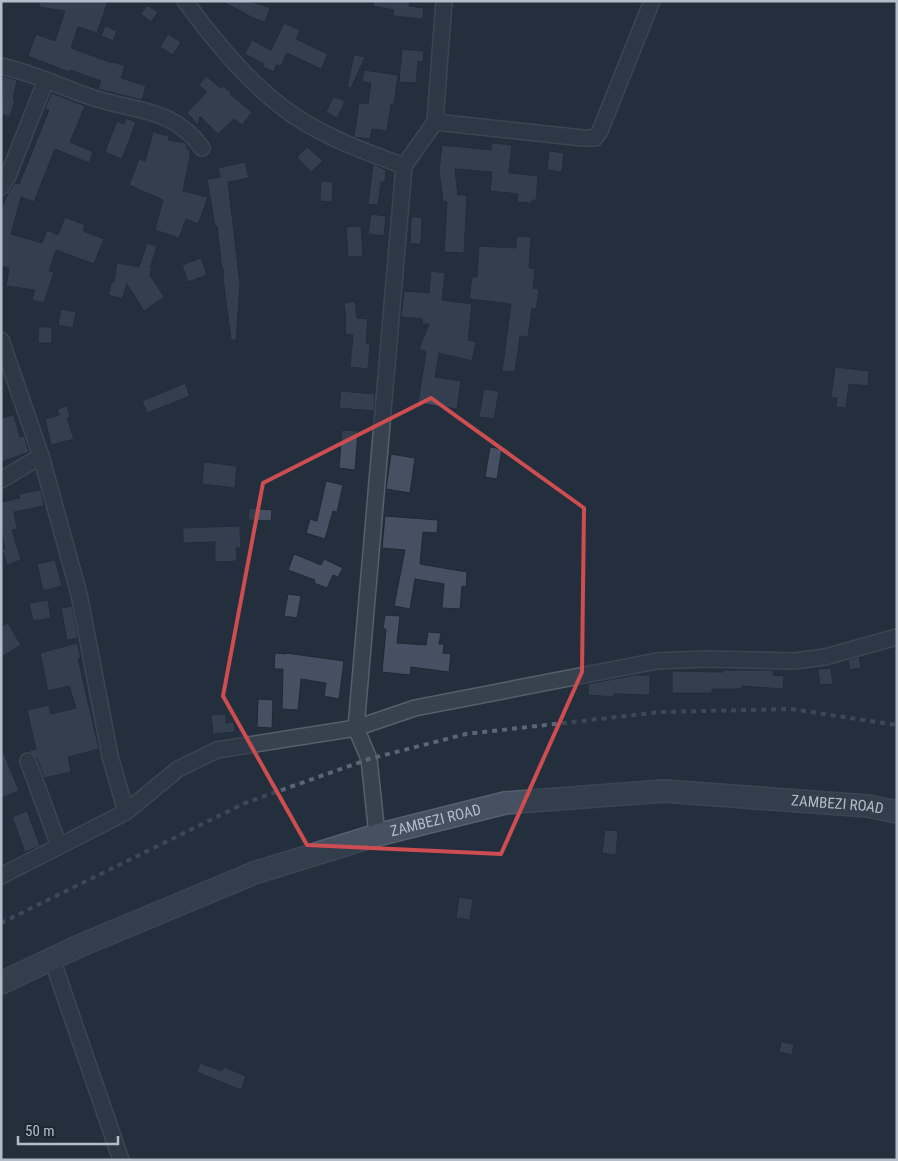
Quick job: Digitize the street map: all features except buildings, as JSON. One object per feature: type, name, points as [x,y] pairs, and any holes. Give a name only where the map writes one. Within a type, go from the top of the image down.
[{"type":"main road","name":"ZAMBEZI ROAD","points":[[1,983],[95,940],[254,874],[377,835],[505,803],[664,791],[868,806],[897,812]]},
{"type":"street","points":[[185,1],[237,66],[262,90],[293,115],[358,149],[404,166]]},
{"type":"street","points":[[377,835],[369,759],[356,728],[404,166],[435,122],[444,1]]},
{"type":"street","points":[[435,122],[595,138],[600,131],[652,1]]},
{"type":"street","points":[[1,66],[15,69],[88,96],[139,108],[173,121],[187,130],[202,148]]},
{"type":"street","points":[[1,187],[8,176],[46,80]]},
{"type":"street","points":[[1,340],[41,456],[79,594],[110,756],[126,812]]},
{"type":"street","points":[[1,480],[41,456]]},
{"type":"street","points":[[1,876],[126,812],[178,769],[218,750],[356,728],[415,708],[657,661],[705,659],[794,661],[825,657],[897,637]]},
{"type":"street","points":[[28,761],[59,846]]},
{"type":"street","points":[[52,960],[121,1160]]},
{"type":"highlighted area","points":[[431,398],[584,508],[582,672],[501,854],[307,845],[223,696],[263,483]]},
{"type":"railway","points":[[1,923],[245,803],[369,759],[466,734],[661,712],[791,709],[897,725]]}]
